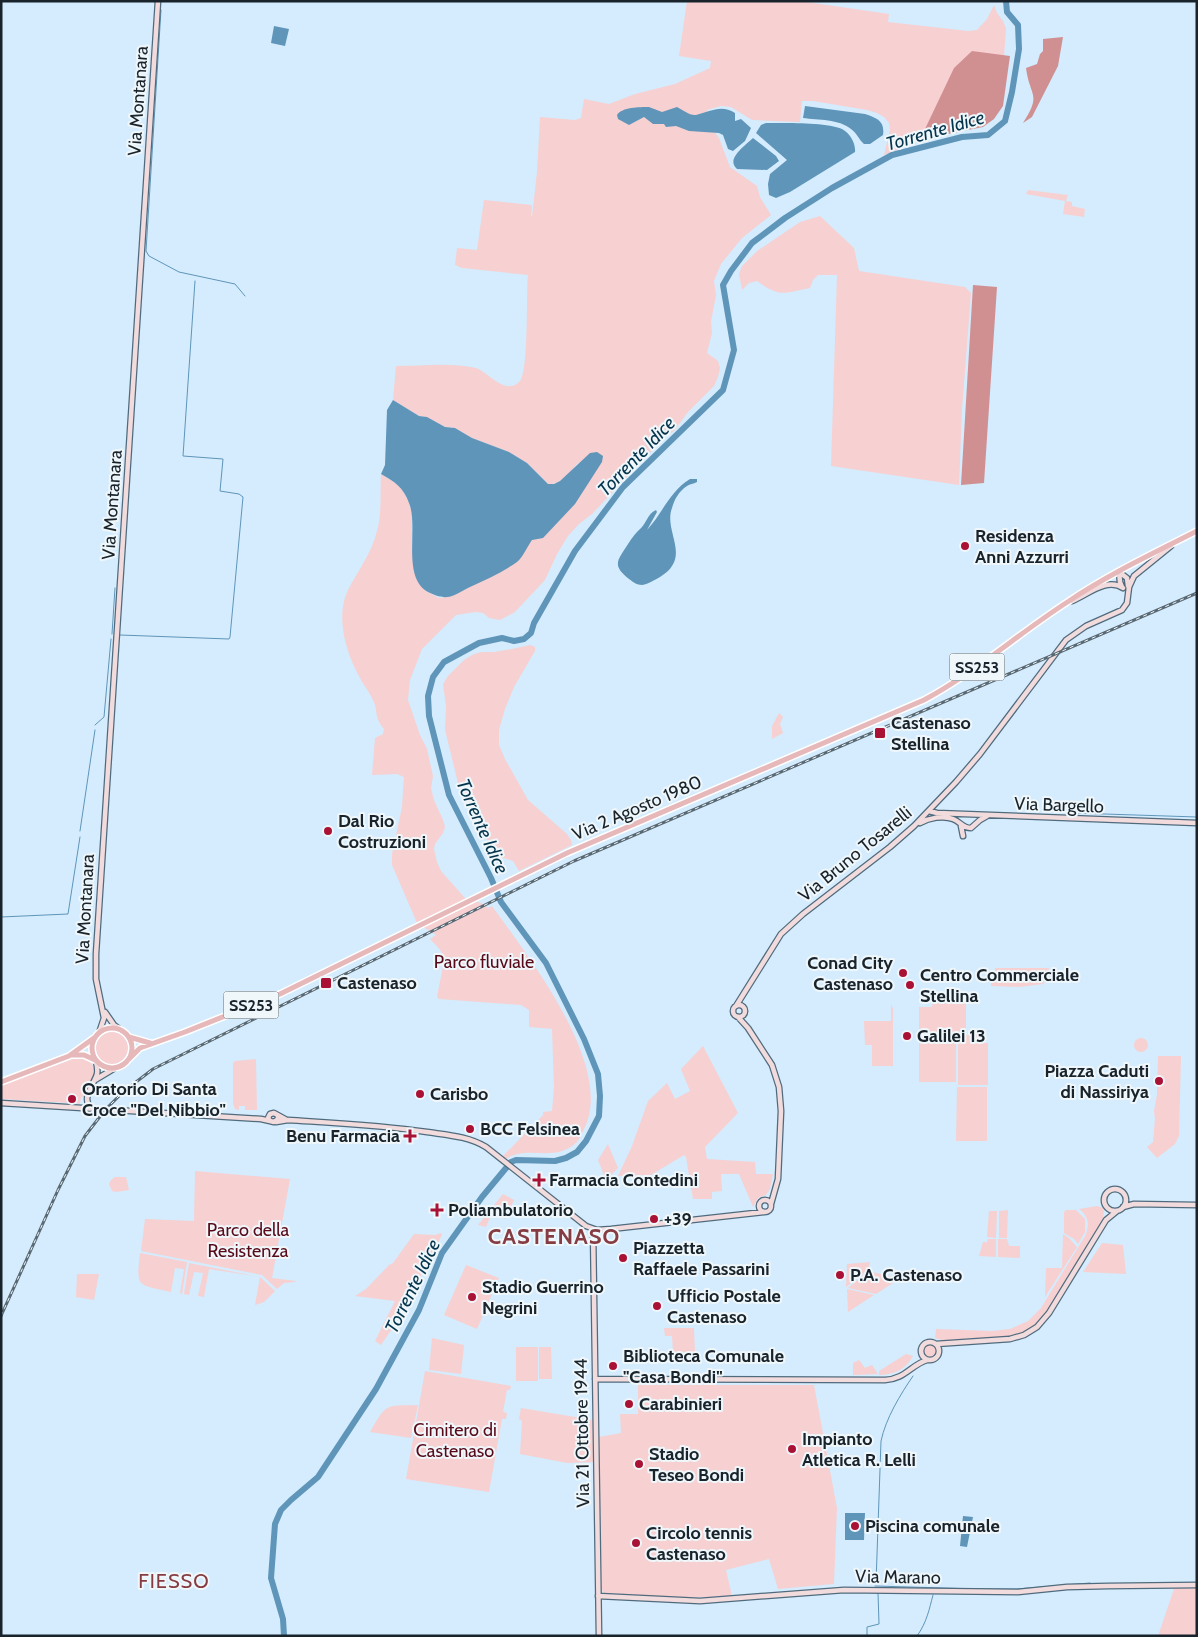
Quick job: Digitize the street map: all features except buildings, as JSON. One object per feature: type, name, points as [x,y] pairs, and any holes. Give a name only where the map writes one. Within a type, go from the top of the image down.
[{"type":"main road","name":"Via Bruno Tosarelli","points":[[1119,572],[1197,531]]},
{"type":"main road","name":"Via 2 Agosto 1980","points":[[129,1059],[140,1048],[150,1043],[185,1032],[280,994],[584,846],[924,700],[968,674],[1059,607],[1119,572]]},
{"type":"main road","points":[[1,1082],[69,1056],[85,1046],[97,1035],[112,1028],[122,1031],[128,1037],[138,1041],[150,1043]]},
{"type":"main road","points":[[96,1061],[93,1056],[92,1046],[97,1035]]},
{"type":"main road","points":[[128,1037],[132,1048],[129,1059]]},
{"type":"main road","points":[[69,1056],[84,1055],[105,1067],[115,1068]]},
{"type":"main road","name":"SS253","points":[[115,1068],[123,1065],[129,1059]]},
{"type":"street","name":"Via Montanara","points":[[97,1035],[104,1022],[96,979],[96,954],[158,1]]},
{"type":"street","name":"Via Bruno Tosarelli","points":[[736,1006],[777,940],[789,927],[914,826],[980,754],[1066,640],[1086,626],[1122,610],[1127,603],[1129,587],[1134,576],[1178,541]]},
{"type":"street","points":[[1119,572],[1127,578],[1129,587]]},
{"type":"street","points":[[1119,572],[1120,582],[1127,595]]},
{"type":"street","points":[[1059,607],[1109,584],[1116,584],[1123,588]]},
{"type":"street","points":[[929,811],[934,818]]},
{"type":"street","name":"Via Bargello","points":[[929,811],[989,816],[1197,823]]},
{"type":"street","points":[[914,826],[934,818],[950,818],[961,826],[971,828],[982,818],[989,816]]},
{"type":"street","points":[[961,826],[962,836]]},
{"type":"street","name":"Via Bruno Tosarelli","points":[[747,990],[745,1011],[748,1028]]},
{"type":"street","points":[[736,1006],[741,1006],[745,1011],[742,1016],[738,1017],[734,1012],[736,1006]]},
{"type":"street","name":"Via Montanara","points":[[103,1010],[114,1026],[122,1031]]},
{"type":"street","name":"Via Bruno Tosarelli","points":[[738,1017],[748,1028],[772,1065],[779,1086],[781,1111],[778,1179],[771,1204]]},
{"type":"street","points":[[95,1109],[89,1106],[87,1100],[98,1070],[96,1061]]},
{"type":"street","points":[[94,1081],[115,1068]]},
{"type":"street","points":[[1,1103],[273,1121],[288,1120],[366,1125],[458,1136],[475,1141],[498,1156],[586,1226],[593,1229],[606,1230],[742,1216],[770,1210],[771,1204],[764,1200]]},
{"type":"street","points":[[254,1119],[274,1112],[288,1120]]},
{"type":"street","points":[[270,1114],[268,1118],[273,1121]]},
{"type":"street","points":[[273,1121],[278,1116]]},
{"type":"street","points":[[742,1216],[754,1211],[776,1187]]},
{"type":"street","points":[[1106,1220],[1108,1208],[1104,1200],[1105,1195],[1109,1191],[1118,1189],[1134,1204]]},
{"type":"street","points":[[1123,1207],[1126,1198]]},
{"type":"street","points":[[759,1204],[760,1210],[764,1212]]},
{"type":"street","points":[[917,1364],[922,1348],[925,1344],[931,1342],[950,1344],[1010,1339],[1037,1327],[1050,1313],[1106,1220],[1117,1210],[1134,1204],[1197,1205]]},
{"type":"street","points":[[1108,1208],[1117,1210]]},
{"type":"street","name":"Via 21 Ottobre 1944","points":[[593,1229],[599,1636]]},
{"type":"street","points":[[936,1344],[939,1352]]},
{"type":"street","points":[[595,1379],[885,1380],[900,1377],[917,1364],[935,1359],[939,1352],[950,1344]]},
{"type":"street","points":[[921,1354],[927,1360]]},
{"type":"street","name":"Via Marano","points":[[598,1596],[700,1601],[844,1590],[1010,1592],[1108,1586],[1197,1586]]},
{"type":"green space","name":"Parco fluviale","points":[[687,1],[800,1],[889,14],[888,22],[968,31],[977,30],[987,19],[994,5],[1006,29],[1004,57],[943,132],[884,155],[890,130],[889,123],[884,117],[867,110],[813,101],[802,101],[800,122],[752,120],[731,107],[721,106],[707,110],[706,120],[719,138],[730,167],[757,186],[760,197],[771,215],[742,238],[721,264],[714,281],[716,295],[711,322],[712,333],[707,353],[718,361],[720,368],[714,386],[688,412],[674,431],[665,437],[592,514],[568,536],[545,580],[515,612],[500,620],[475,612],[456,615],[422,649],[410,680],[408,700],[427,749],[433,776],[431,788],[445,827],[435,844],[434,849],[437,862],[441,871],[465,898],[481,903],[488,908],[492,906],[526,953],[563,1013],[578,1044],[588,1075],[591,1104],[584,1129],[577,1142],[559,1152],[523,1153],[506,1159],[503,1156],[543,1115],[543,1112],[552,1111],[554,1087],[552,1029],[529,1027],[529,1010],[521,1005],[439,999],[437,997],[444,961],[441,951],[430,939],[436,935],[417,923],[392,865],[392,854],[402,807],[404,777],[397,774],[372,775],[375,738],[383,734],[384,729],[378,720],[374,702],[350,658],[344,635],[342,612],[348,590],[368,554],[379,525],[381,474],[400,486],[409,502],[412,513],[412,544],[415,574],[424,590],[439,598],[452,596],[518,561],[580,461],[562,480],[548,484],[527,463],[509,452],[472,438],[455,428],[445,427],[427,417],[419,416],[393,400],[396,366],[466,366],[480,370],[503,385],[515,385],[520,381],[525,362],[528,275],[462,268],[455,265],[457,248],[477,250],[484,200],[532,205],[532,216],[540,117],[575,120],[581,118],[584,99],[609,104],[635,94],[675,84],[710,68],[711,61],[679,56]]},
{"type":"green space","points":[[1028,190],[1068,195],[1066,201],[1072,202],[1072,206],[1085,209],[1084,217],[1063,214],[1065,201],[1026,194]]},
{"type":"green space","points":[[820,216],[854,248],[859,271],[965,287],[971,293],[962,409],[959,485],[831,466],[837,275],[818,275],[813,280],[810,288],[782,293],[772,290],[757,281],[749,283],[742,290],[739,274],[742,266],[757,251],[800,222]]},
{"type":"green space","points":[[530,645],[535,647],[535,651],[514,687],[505,709],[499,730],[499,745],[528,800],[567,834],[572,845],[519,871],[513,861],[494,855],[463,796],[445,730],[446,706],[443,684],[448,676],[464,660],[474,654]]},
{"type":"green space","points":[[779,713],[783,717],[780,724],[783,733],[772,739],[772,726]]},
{"type":"green space","points":[[995,968],[1049,968],[1043,984],[1020,987],[991,986],[991,979],[995,978]]},
{"type":"green space","points":[[933,995],[966,995],[966,1034],[956,1034],[956,1082],[919,1082],[919,1007],[932,1007]]},
{"type":"green space","points":[[891,1004],[893,1009],[893,1066],[872,1066],[872,1045],[865,1045],[864,1021],[891,1021]]},
{"type":"green space","points":[[112,1032],[123,1037],[128,1048],[123,1059],[112,1064],[101,1059],[96,1048],[101,1037]]},
{"type":"green space","points":[[958,1035],[981,1035],[982,1043],[988,1043],[988,1085],[958,1085]]},
{"type":"green space","points":[[1141,1038],[1146,1040],[1148,1045],[1146,1050],[1141,1052],[1136,1050],[1134,1045],[1136,1040]]},
{"type":"green space","points":[[703,1046],[738,1113],[705,1147],[707,1159],[755,1162],[756,1174],[773,1174],[770,1189],[766,1195],[758,1198],[753,1207],[739,1174],[721,1174],[722,1191],[712,1192],[712,1199],[693,1199],[686,1157],[684,1155],[651,1175],[618,1176],[632,1146],[648,1101],[667,1083],[675,1099],[690,1091],[681,1069]]},
{"type":"green space","points":[[1158,1056],[1181,1056],[1179,1136],[1175,1144],[1157,1158],[1147,1147],[1153,1142]]},
{"type":"green space","points":[[78,1057],[90,1061],[95,1073],[87,1087],[85,1097],[81,1097],[80,1104],[77,1104],[77,1096],[69,1096],[69,1103],[1,1099],[1,1085]]},
{"type":"green space","points":[[256,1059],[257,1110],[245,1110],[245,1106],[239,1106],[239,1110],[235,1109],[233,1104],[233,1063],[235,1061]]},
{"type":"green space","points":[[957,1087],[987,1087],[987,1141],[956,1141]]},
{"type":"green space","points":[[608,1144],[618,1168],[606,1180],[598,1160]]},
{"type":"green space","name":"Parco della Resistenza","points":[[195,1171],[290,1179],[272,1278],[295,1282],[284,1283],[277,1289],[262,1275],[141,1251],[145,1219],[194,1221]]},
{"type":"green space","points":[[115,1177],[126,1177],[129,1190],[112,1191],[109,1184]]},
{"type":"green space","points":[[503,1194],[514,1200],[505,1219],[492,1213],[486,1227],[478,1225]]},
{"type":"green space","points":[[1097,1206],[1103,1208],[1104,1211],[1102,1223],[1038,1323],[1022,1333],[1008,1337],[945,1341],[935,1338],[936,1329],[992,1331],[1010,1329],[1028,1321],[1041,1308],[1085,1236],[1088,1221],[1079,1209]]},
{"type":"green space","points":[[1008,1210],[1007,1238],[999,1238],[999,1211]]},
{"type":"green space","points":[[1066,1210],[1076,1210],[1085,1219],[1085,1232],[1078,1244],[1064,1233],[1064,1212]]},
{"type":"green space","points":[[989,1211],[997,1211],[996,1238],[987,1237]]},
{"type":"green space","points":[[441,1233],[442,1235],[398,1320],[381,1345],[375,1341],[395,1301],[355,1296],[366,1289],[393,1263],[414,1234],[435,1235]]},
{"type":"green space","points":[[1063,1234],[1077,1247],[1045,1297],[1046,1268],[1062,1268]]},
{"type":"green space","points":[[988,1239],[996,1239],[996,1257],[979,1256],[983,1242],[987,1242]]},
{"type":"green space","points":[[998,1239],[1007,1239],[1009,1246],[1020,1246],[1020,1258],[998,1257]]},
{"type":"green space","points":[[1102,1243],[1123,1245],[1126,1274],[1083,1272]]},
{"type":"green space","points":[[140,1253],[187,1262],[182,1294],[180,1293],[184,1269],[175,1268],[171,1292],[151,1288],[141,1283],[138,1273]]},
{"type":"green space","points":[[870,1262],[868,1270],[846,1287],[847,1264]]},
{"type":"green space","points":[[189,1263],[260,1277],[209,1269],[204,1297],[198,1296],[203,1273],[194,1272],[189,1295],[184,1294]]},
{"type":"green space","name":"Stadio Guerrino Negrini","points":[[466,1265],[499,1278],[477,1329],[444,1315]]},
{"type":"green space","points":[[868,1271],[894,1277],[893,1283],[876,1294],[848,1288]]},
{"type":"green space","points":[[77,1274],[99,1274],[94,1300],[76,1297]]},
{"type":"green space","points":[[260,1277],[275,1291],[264,1302],[255,1305]]},
{"type":"green space","points":[[847,1289],[874,1295],[848,1312]]},
{"type":"green space","points":[[664,1328],[694,1328],[695,1352],[673,1353],[672,1336],[665,1336]]},
{"type":"green space","points":[[432,1338],[464,1345],[461,1374],[429,1370]]},
{"type":"green space","points":[[930,1344],[935,1346],[937,1351],[935,1356],[930,1358],[925,1356],[923,1351],[925,1346]]},
{"type":"green space","points":[[516,1347],[538,1347],[538,1381],[516,1381]]},
{"type":"green space","points":[[539,1347],[551,1347],[552,1379],[539,1379]]},
{"type":"green space","points":[[906,1354],[913,1356],[903,1368],[890,1374],[879,1375],[879,1371]]},
{"type":"green space","points":[[859,1360],[865,1368],[872,1365],[878,1374],[853,1375],[853,1363]]},
{"type":"green space","name":"Cimitero di Castenaso","points":[[425,1371],[511,1386],[510,1390],[507,1390],[503,1412],[507,1413],[506,1419],[502,1419],[489,1492],[406,1479]]},
{"type":"green space","points":[[638,1385],[814,1385],[837,1508],[834,1584],[778,1589],[769,1559],[726,1570],[732,1596],[684,1598],[604,1593],[601,1589],[599,1437],[621,1433],[620,1414],[638,1414]]},
{"type":"green space","points":[[399,1405],[418,1405],[411,1438],[370,1432],[380,1415],[388,1408]]},
{"type":"green space","points":[[521,1408],[593,1420],[594,1462],[567,1463],[520,1454],[522,1421],[519,1419]]},
{"type":"green space","points":[[1176,1583],[1197,1583],[1197,1636],[1158,1636]]},
{"type":"shaded area","points":[[1063,37],[1058,66],[1032,117],[1023,123],[1029,113],[1033,100],[1026,68],[1037,64],[1043,51],[1043,39]]},
{"type":"shaded area","points":[[972,51],[1010,56],[1003,106],[994,119],[983,127],[948,134],[925,129],[954,68]]},
{"type":"shaded area","points":[[973,285],[997,287],[984,483],[961,485]]},
{"type":"water","points":[[274,26],[289,29],[285,46],[271,43]]},
{"type":"water","points":[[805,106],[869,115],[881,123],[883,135],[870,144],[864,144],[853,131],[841,123],[803,118]]},
{"type":"water","points":[[649,107],[662,112],[677,107],[694,115],[720,109],[730,110],[735,113],[735,121],[741,119],[751,128],[745,141],[733,151],[728,149],[723,135],[719,133],[689,131],[676,126],[666,127],[664,124],[653,124],[644,117],[629,125],[618,119],[617,115],[623,110]]},
{"type":"water","points":[[766,123],[816,124],[842,129],[852,139],[855,152],[790,192],[776,198],[769,195],[768,184],[770,174],[787,160],[756,133],[761,125]]},
{"type":"water","points":[[753,138],[776,156],[779,161],[767,170],[737,169],[734,165],[733,161],[738,152]]},
{"type":"water","points":[[393,400],[419,416],[427,417],[445,427],[455,428],[472,438],[509,452],[527,463],[548,484],[560,481],[590,453],[597,452],[603,456],[602,462],[575,504],[543,538],[532,540],[517,562],[450,597],[440,597],[428,592],[420,585],[415,575],[412,551],[412,513],[407,498],[398,486],[381,474],[385,465],[387,410]]},
{"type":"water","points":[[690,479],[697,479],[697,482],[687,486],[679,493],[670,517],[675,544],[675,561],[670,569],[660,577],[645,584],[635,583],[620,570],[618,566],[619,558],[651,514],[656,510],[657,512],[647,530],[677,490]]},
{"type":"water","name":"Piscina comunale","points":[[845,1513],[865,1513],[864,1540],[845,1540]]},
{"type":"water","points":[[963,1516],[973,1517],[967,1547],[960,1546]]},
{"type":"waterway","name":"Torrente Idice","points":[[284,1636],[283,1619],[271,1578],[275,1524],[281,1510],[318,1477],[376,1389],[419,1310],[442,1253],[482,1197],[511,1162],[516,1160],[555,1161],[577,1152],[586,1141],[599,1116],[598,1074],[584,1039],[546,963],[501,902],[449,795],[429,716],[428,696],[433,677],[444,662],[479,643],[502,638],[514,641],[524,639],[531,633],[534,623],[575,551],[623,487],[723,390],[734,350],[723,285],[752,243],[785,218],[832,188],[892,155],[962,137],[988,135],[1005,121],[1019,49],[1018,25],[1007,12],[1006,1]]},
{"type":"waterway","points":[[161,10],[146,251],[149,256],[179,272],[235,284],[245,296]]},
{"type":"waterway","points":[[120,635],[229,639],[230,637],[243,497],[239,494],[220,491],[223,459],[183,456],[195,281]]},
{"type":"waterway","points":[[112,634],[115,588]]},
{"type":"waterway","points":[[95,725],[104,717],[111,639]]},
{"type":"waterway","points":[[80,831],[95,730]]},
{"type":"waterway","points":[[1073,813],[1197,817]]},
{"type":"waterway","points":[[1,917],[68,914],[80,837]]},
{"type":"waterway","points":[[876,1583],[881,1441],[890,1415],[913,1376]]},
{"type":"waterway","points":[[981,1589],[1016,1589],[1090,1583]]},
{"type":"waterway","points":[[875,1586],[978,1589]]},
{"type":"waterway","points":[[867,1636],[867,1627],[879,1624],[878,1593],[876,1593]]},
{"type":"waterway","points":[[917,1636],[929,1611],[933,1595]]},
{"type":"railway","points":[[1,1316],[58,1190],[85,1136],[105,1110],[123,1092],[153,1069],[574,861],[1197,593]]},
{"type":"place","name":"Residenza Anni Azzurri","points":[[965,546]]},
{"type":"place","name":"Castenaso Stellina","points":[[880,733]]},
{"type":"place","name":"Dal Rio Costruzioni","points":[[328,831]]},
{"type":"place","name":"Conad City Castenaso","points":[[903,973]]},
{"type":"place","name":"Castenaso","points":[[326,983]]},
{"type":"place","name":"Centro Commerciale Stellina","points":[[910,985]]},
{"type":"place","name":"Galilei 13","points":[[907,1036]]},
{"type":"place","name":"Piazza Caduti di Nassiriya","points":[[1159,1081]]},
{"type":"place","name":"Carisbo","points":[[420,1094]]},
{"type":"place","name":"Oratorio Di Santa Croce \"Del Nibbio\"","points":[[72,1099]]},
{"type":"place","name":"BCC Felsinea","points":[[470,1129]]},
{"type":"place","name":"Benu Farmacia","points":[[410,1136]]},
{"type":"place","name":"Farmacia Contedini","points":[[539,1180]]},
{"type":"place","name":"Poliambulatorio","points":[[437,1210]]},
{"type":"place","name":"+39","points":[[654,1219]]},
{"type":"place","name":"Piazzetta Raffaele Passarini","points":[[623,1258]]},
{"type":"place","name":"P.A. Castenaso","points":[[840,1275]]},
{"type":"place","name":"Stadio Guerrino Negrini","points":[[472,1297]]},
{"type":"place","name":"Ufficio Postale Castenaso","points":[[657,1306]]},
{"type":"place","name":"Biblioteca Comunale \"Casa Bondi\"","points":[[613,1366]]},
{"type":"place","name":"Carabinieri","points":[[629,1404]]},
{"type":"place","name":"Impianto Atletica R. Lelli","points":[[792,1449]]},
{"type":"place","name":"Stadio Teseo Bondi","points":[[639,1464]]},
{"type":"place","name":"Piscina comunale","points":[[855,1526]]},
{"type":"place","name":"Circolo tennis Castenaso","points":[[636,1543]]},
{"type":"district","name":"CASTENASO","points":[[554,1236]]},
{"type":"district","name":"FIESSO","points":[[174,1581]]}]
